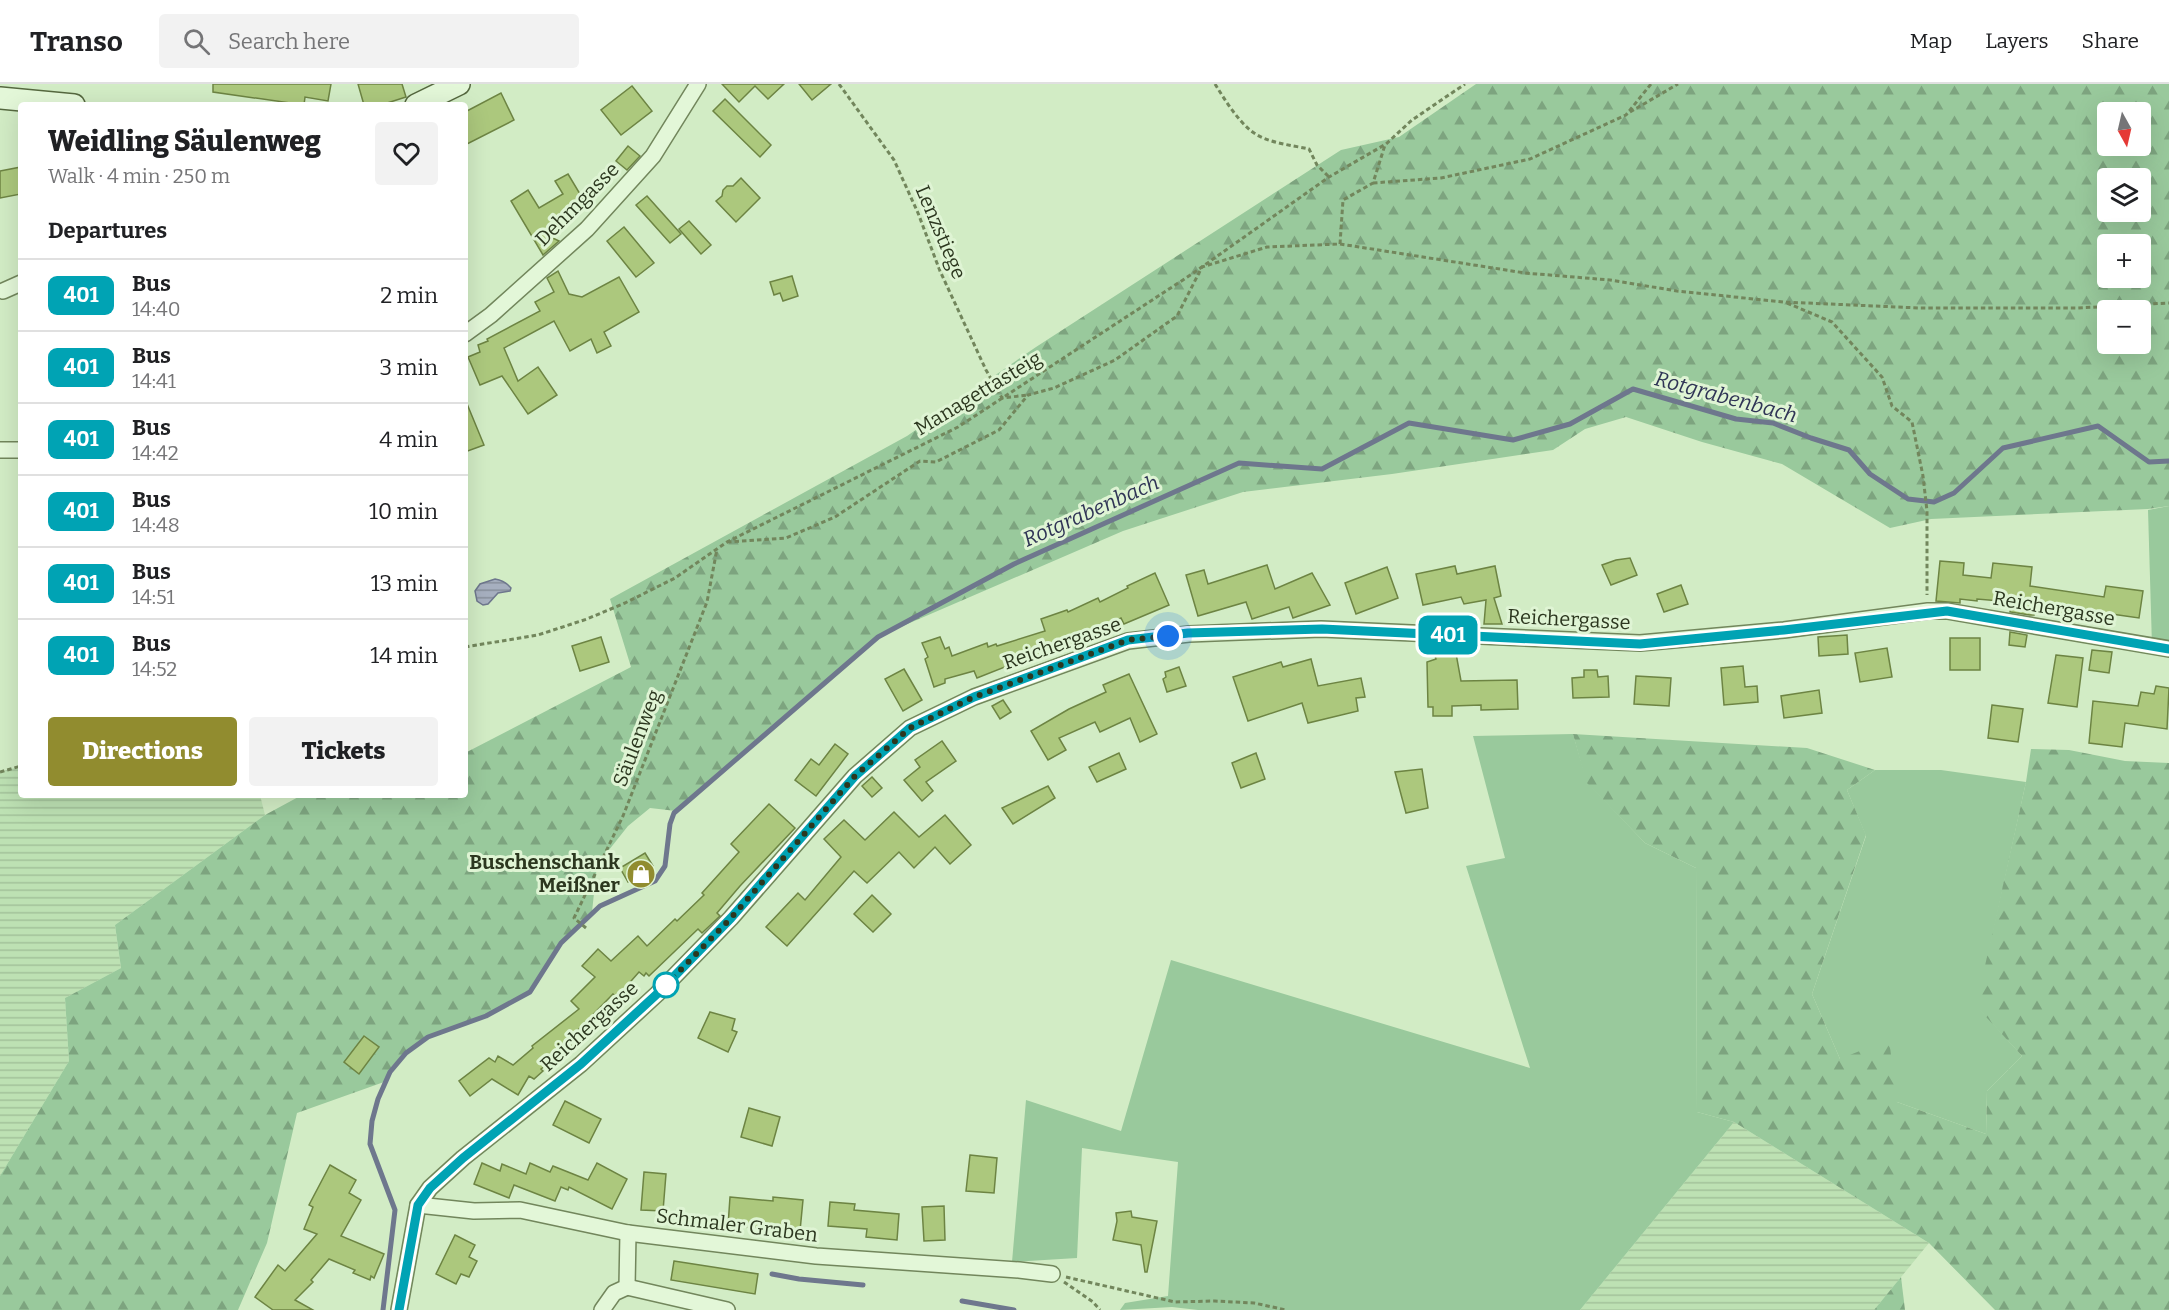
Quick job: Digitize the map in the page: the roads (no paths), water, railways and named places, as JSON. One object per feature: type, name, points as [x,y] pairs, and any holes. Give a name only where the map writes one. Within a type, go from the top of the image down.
[{"type":"main road","points":[[422,102],[459,84]]},
{"type":"main road","points":[[0,98],[42,102]]},
{"type":"street","name":"Dehmgasse","points":[[468,332],[491,315],[587,229],[653,156],[698,84]]},
{"type":"street","points":[[3,291],[18,284]]},
{"type":"street","points":[[0,450],[18,450]]},
{"type":"street","name":"Reichergasse","points":[[399,1310],[418,1205],[430,1188],[463,1158],[581,1064],[667,984],[731,918],[855,776],[910,728],[974,697],[1128,640],[1188,633],[1322,629],[1640,644],[1947,611],[2169,649]]},
{"type":"street","name":"Schmaler Graben","points":[[418,1205],[474,1211],[520,1210],[628,1233],[816,1256],[1052,1274]]},
{"type":"street","points":[[627,1287],[628,1233]]},
{"type":"street","points":[[602,1310],[614,1293],[627,1287],[727,1310]]},
{"type":"water","points":[[495,579],[507,584],[511,588],[510,591],[498,593],[488,604],[483,605],[477,601],[475,591],[480,584]]},
{"type":"waterway","name":"Rotgrabenbach","points":[[383,1310],[395,1210],[370,1144],[372,1121],[378,1099],[390,1072],[406,1053],[428,1037],[486,1016],[530,992],[561,943],[600,906],[655,881],[665,866],[670,824],[674,813],[878,637],[1014,564],[1239,463],[1322,469],[1409,423],[1513,440],[1570,424],[1633,389],[1736,419],[1773,423],[1849,450],[1870,474],[1908,499],[1934,502],[1954,493],[2003,448],[2098,426],[2149,462],[2169,461]]},
{"type":"waterway","name":"Schmaler Graben","points":[[772,1274],[863,1285]]},
{"type":"waterway","name":"Schmaler Graben","points":[[962,1301],[1014,1310]]},
{"type":"place","name":"Buschenschank Meißner","points":[[641,874]]}]
